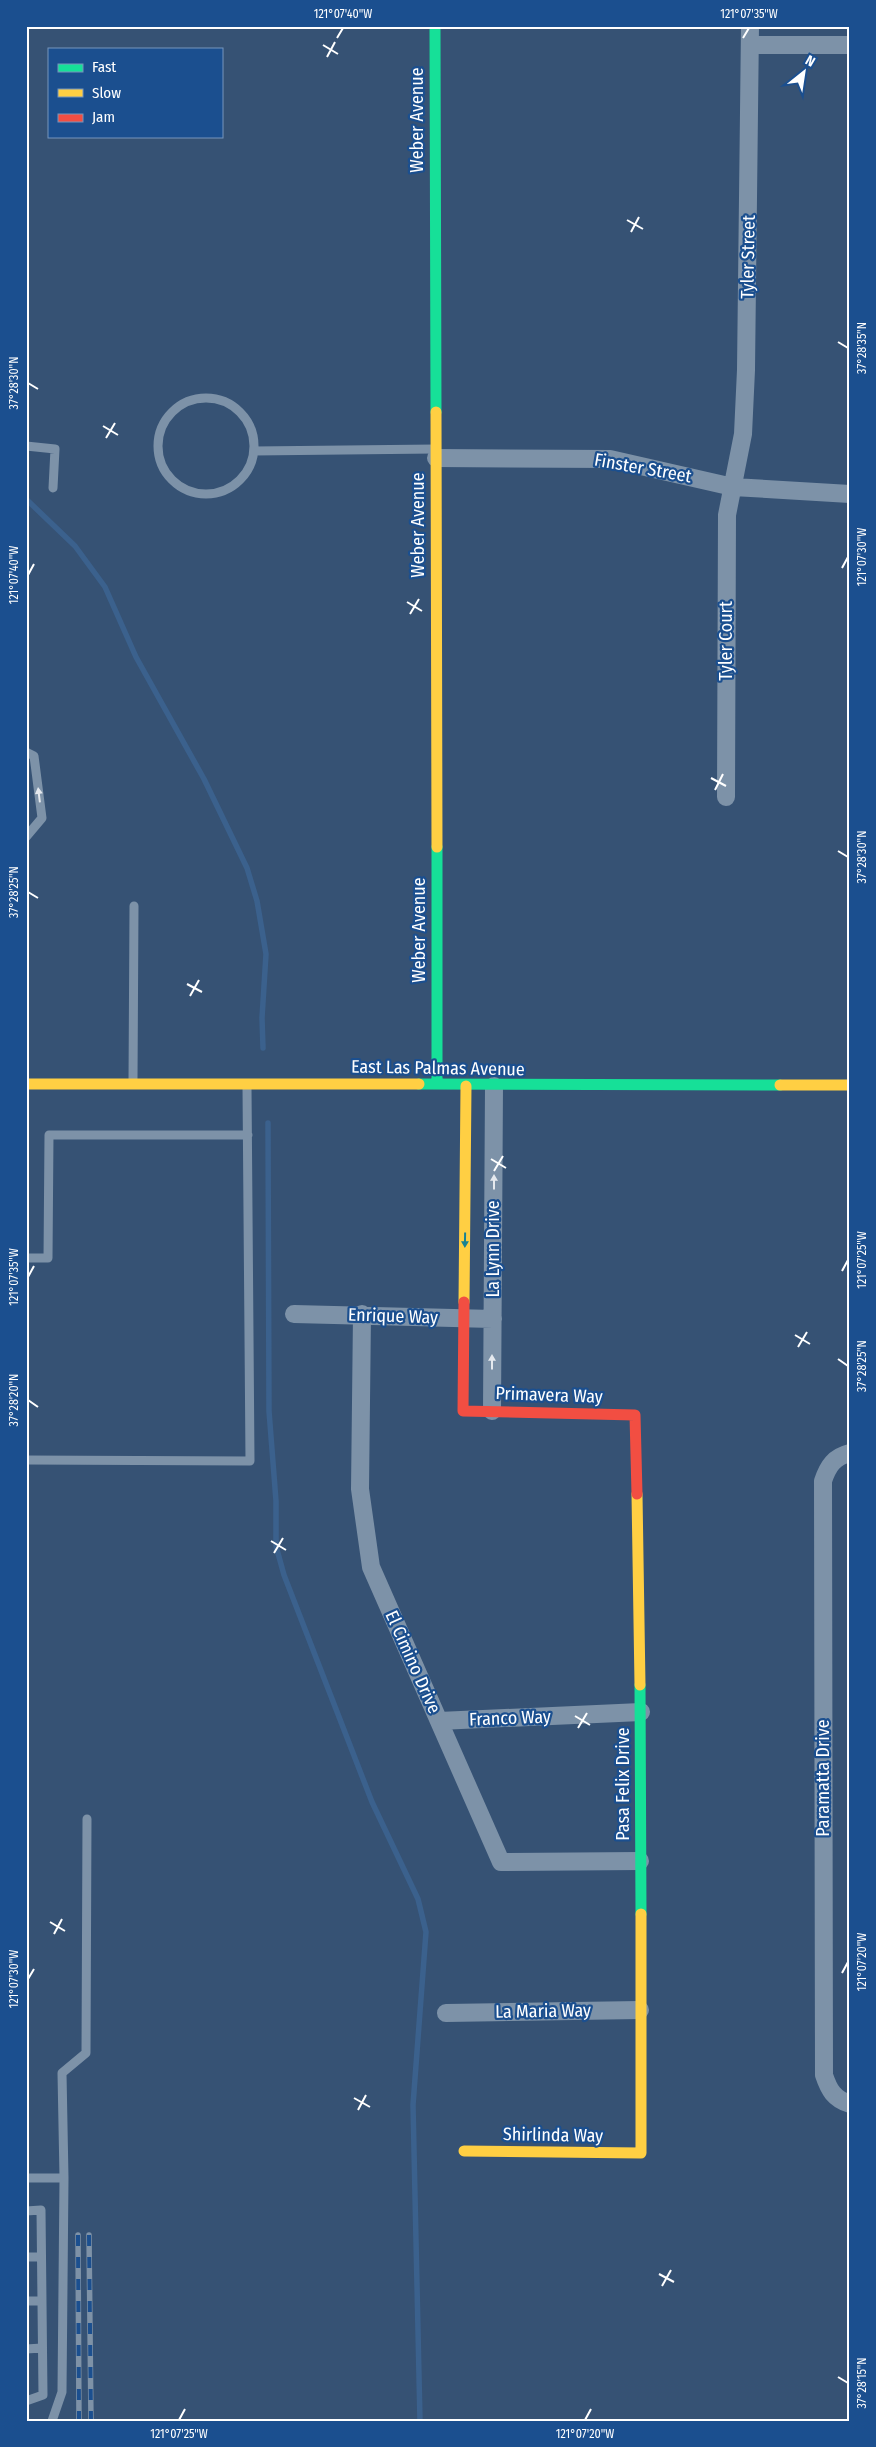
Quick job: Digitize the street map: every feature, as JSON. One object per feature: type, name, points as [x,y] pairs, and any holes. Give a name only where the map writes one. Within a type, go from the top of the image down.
[{"type":"street","name":"Weber Avenue","points":[[435,26],[437,1084]]},
{"type":"street","name":"Tyler Street","points":[[733,487],[743,434],[746,370],[750,26]]},
{"type":"street","points":[[750,45],[850,45]]},
{"type":"street","name":"Finster Street","points":[[436,454],[610,458],[733,487],[850,494]]},
{"type":"street","name":"Tyler Court","points":[[726,796],[727,515],[733,487]]},
{"type":"street","name":"East Las Palmas Avenue","points":[[26,1084],[850,1085]]},
{"type":"street","name":"La Lynn Drive","points":[[463,1411],[466,1086]]},
{"type":"street","name":"La Lynn Drive","points":[[492,1411],[494,1086]]},
{"type":"street","name":"Enrique Way","points":[[294,1314],[362,1314],[492,1319]]},
{"type":"street","name":"El Cimino Drive","points":[[362,1314],[360,1489],[371,1567],[501,1862],[640,1861]]},
{"type":"street","name":"Primavera Way","points":[[463,1411],[635,1415]]},
{"type":"street","name":"Pasa Felix Drive","points":[[635,1415],[641,1712],[641,2153]]},
{"type":"street","name":"Paramatta Drive","points":[[850,1452],[840,1455],[833,1461],[823,1481],[824,2075],[828,2089],[833,2095],[850,2104]]},
{"type":"street","name":"Franco Way","points":[[439,1720],[641,1712]]},
{"type":"street","name":"La Maria Way","points":[[446,2013],[640,2010]]},
{"type":"street","name":"Shirlinda Way","points":[[464,2151],[641,2153]]},
{"type":"lane","points":[[209,398],[224,401],[237,409],[247,421],[253,436],[254,451],[250,467],[240,480],[227,490],[204,494],[180,487],[168,476],[160,462],[158,446],[160,430],[167,417],[179,406],[193,400],[209,398]]},
{"type":"lane","points":[[26,446],[56,449],[53,488]]},
{"type":"lane","points":[[254,451],[436,454]]},
{"type":"lane","points":[[26,752],[34,756],[42,818],[26,837]]},
{"type":"lane","points":[[133,1084],[134,906]]},
{"type":"lane","points":[[26,1460],[250,1461],[247,1084]]},
{"type":"lane","points":[[26,1258],[48,1258],[49,1135],[248,1134]]},
{"type":"lane","points":[[52,2421],[62,2392],[64,2178],[62,2073],[86,2053],[87,1818]]},
{"type":"lane","points":[[26,2178],[64,2178]]},
{"type":"lane","points":[[26,2210],[41,2210],[43,2395],[26,2401]]},
{"type":"lane","points":[[26,2256],[42,2257]]},
{"type":"lane","points":[[26,2300],[42,2300]]},
{"type":"lane","points":[[26,2348],[42,2348]]},
{"type":"waterway","points":[[26,499],[75,546],[105,587],[136,657],[204,779],[247,868],[257,901],[266,954],[262,1018],[263,1048]]},
{"type":"waterway","points":[[268,1123],[269,1411],[276,1501],[276,1546],[284,1575],[372,1802],[418,1899],[426,1932],[413,2105],[420,2421]]},
{"type":"railway","points":[[78,2235],[79,2421]]},
{"type":"railway","points":[[89,2235],[91,2421]]},
{"type":"traffic: fast","points":[[435,26],[436,412]]},
{"type":"traffic: fast","points":[[437,847],[437,1084]]},
{"type":"traffic: fast","points":[[419,1084],[780,1085]]},
{"type":"traffic: fast","points":[[640,1685],[641,1914]]},
{"type":"traffic: slow","points":[[436,412],[437,847]]},
{"type":"traffic: slow","points":[[26,1084],[419,1084]]},
{"type":"traffic: slow","points":[[780,1085],[850,1085]]},
{"type":"traffic: slow","points":[[464,1302],[466,1086]]},
{"type":"traffic: slow","points":[[637,1494],[640,1685]]},
{"type":"traffic: slow","points":[[464,2151],[641,2153],[641,1914]]},
{"type":"traffic: jam","points":[[464,1302],[463,1411],[635,1415],[637,1494]]}]
